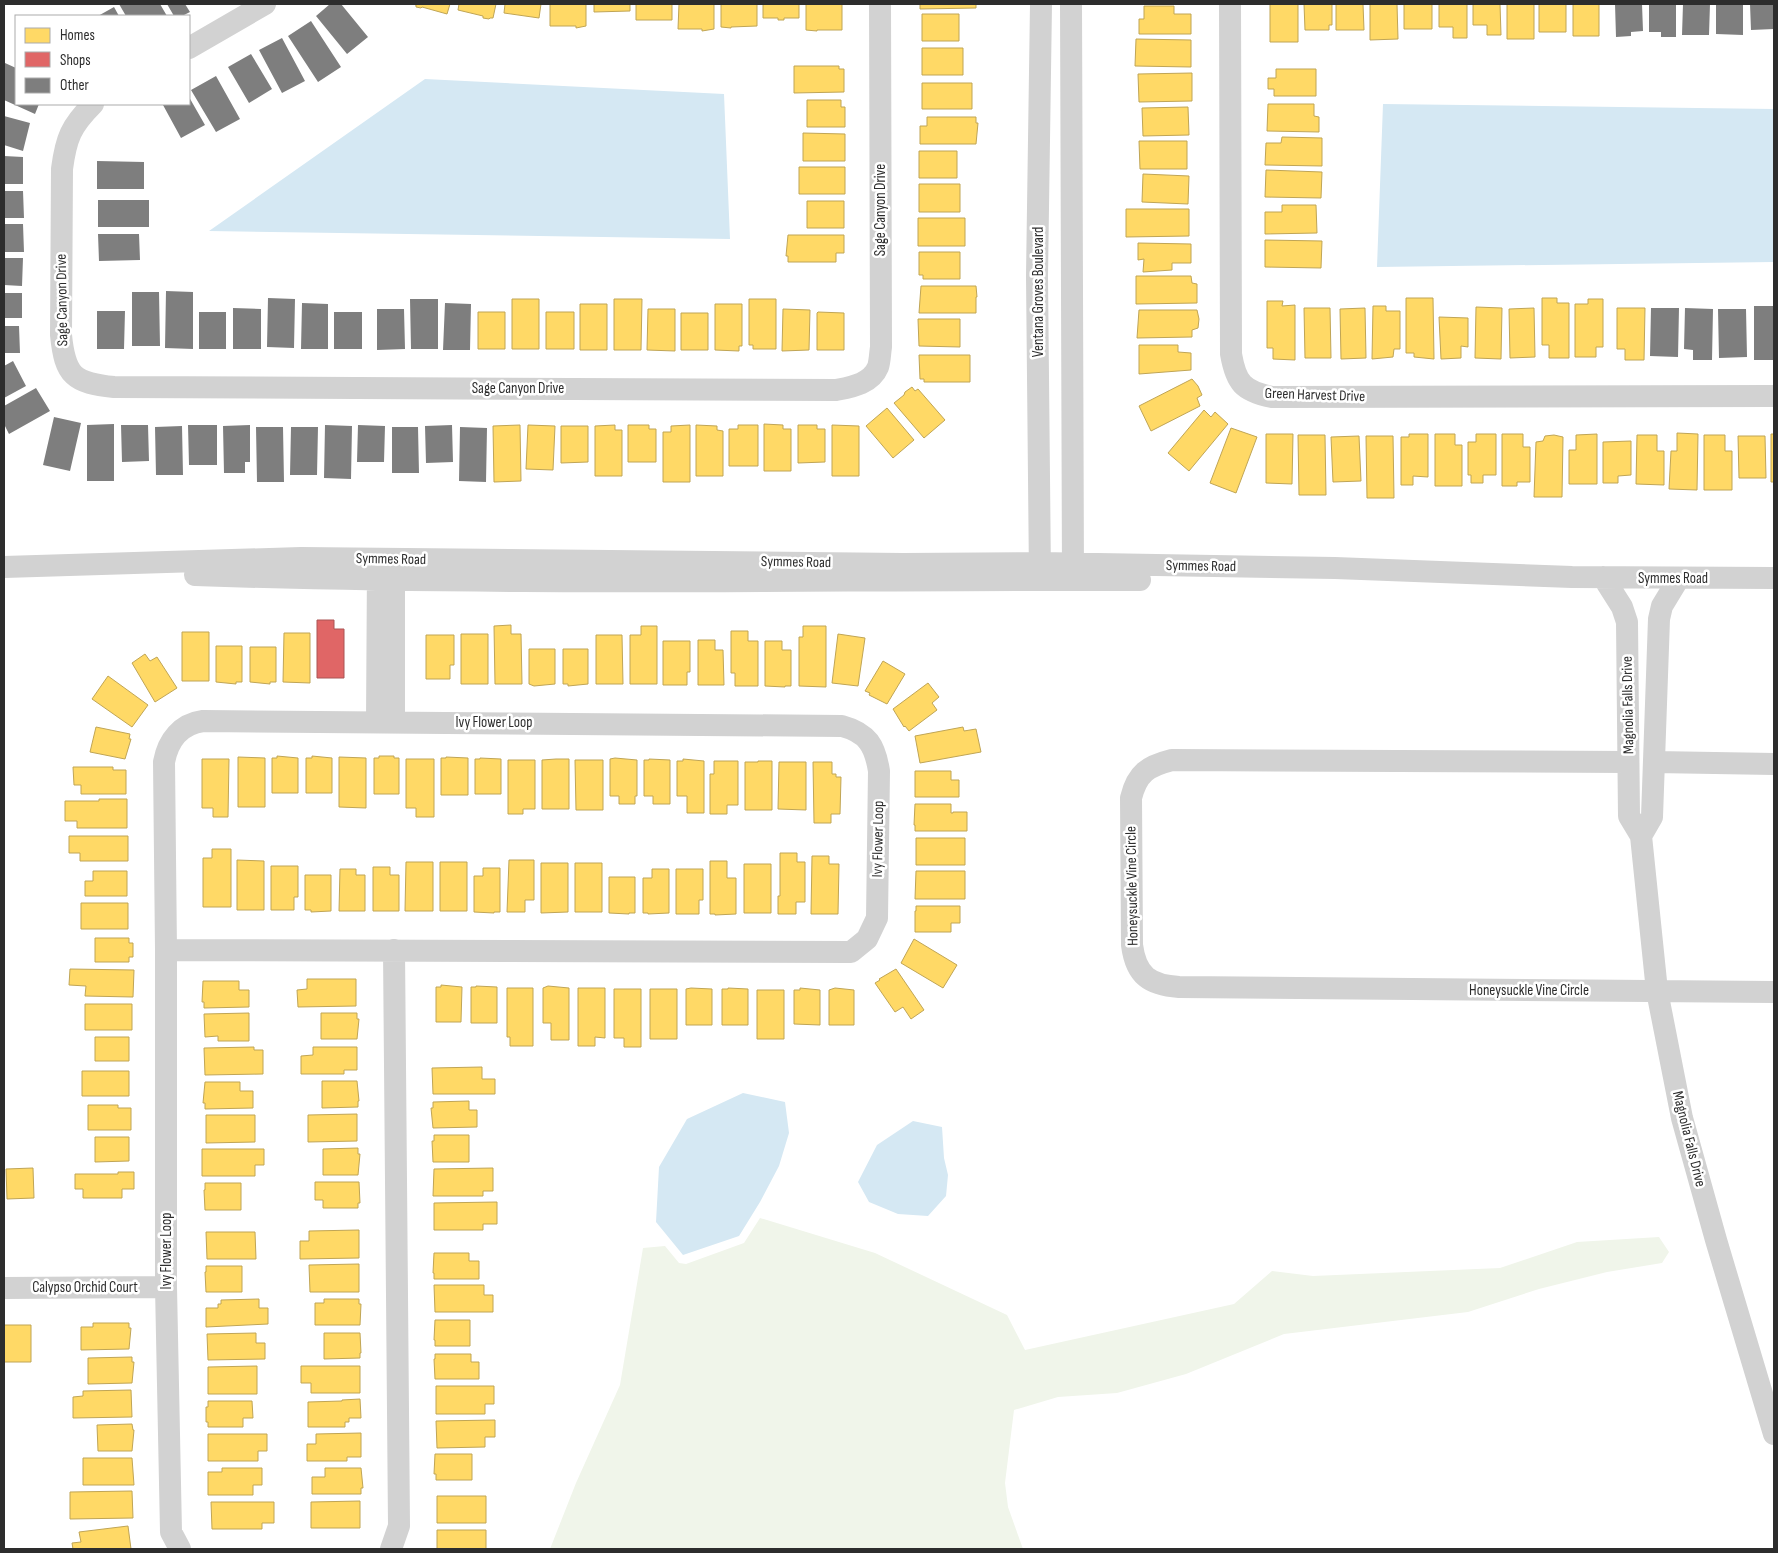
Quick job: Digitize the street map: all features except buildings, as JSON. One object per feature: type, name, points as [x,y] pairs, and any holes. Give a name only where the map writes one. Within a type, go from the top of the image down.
[{"type":"street","points":[[190,47],[265,4]]},
{"type":"street","name":"Sage Canyon Drive","points":[[92,105],[71,129],[65,148],[62,169],[61,335],[63,356],[71,372],[82,381],[95,385],[114,387],[836,390],[855,386],[868,380],[877,368],[881,347],[880,4]]},
{"type":"street","name":"Ventana Groves Boulevard","points":[[1040,572],[1037,276],[1041,4]]},
{"type":"street","points":[[1071,4],[1073,572]]},
{"type":"street","name":"Green Harvest Drive","points":[[1230,4],[1231,354],[1234,372],[1242,385],[1256,393],[1272,397],[1774,396]]},
{"type":"street","name":"Symmes Road","points":[[12,567],[301,558],[386,569],[656,581],[1040,572],[1330,581],[1572,577],[1774,578]]},
{"type":"street","points":[[385,721],[386,569]]},
{"type":"street","name":"Magnolia Falls Drive","points":[[1603,577],[1622,607],[1627,622],[1629,816],[1641,836],[1657,991],[1682,1118],[1774,1434]]},
{"type":"street","name":"Magnolia Falls Drive","points":[[1641,836],[1652,816],[1660,619],[1662,606],[1679,578]]},
{"type":"street","name":"Ivy Flower Loop","points":[[166,950],[852,952],[867,939],[877,918],[879,771],[877,758],[865,736],[855,729],[842,726],[203,721],[186,725],[178,732],[168,748],[164,762],[166,1287],[171,1532],[180,1549]]},
{"type":"street","name":"Honeysuckle Vine Circle","points":[[1628,762],[1172,760],[1154,765],[1138,780],[1134,786],[1131,798],[1133,951],[1139,970],[1149,979],[1162,986],[1774,992]]},
{"type":"street","points":[[1655,762],[1774,764]]},
{"type":"street","points":[[391,1549],[399,1526],[394,950]]},
{"type":"street","name":"Calypso Orchid Court","points":[[4,1288],[166,1287]]},
{"type":"shaded area","points":[[760,1218],[875,1253],[1007,1315],[1025,1350],[1234,1304],[1272,1271],[1313,1276],[1500,1268],[1577,1242],[1659,1237],[1669,1252],[1662,1263],[1607,1272],[1539,1289],[1468,1312],[1284,1334],[1186,1374],[1117,1393],[1058,1397],[1014,1410],[1005,1483],[1008,1507],[1023,1549],[550,1549],[576,1483],[620,1385],[643,1248],[665,1246],[679,1263],[686,1264],[744,1243]]},
{"type":"water","points":[[425,79],[724,94],[730,239],[209,231]]},
{"type":"water","points":[[1383,104],[1774,109],[1774,262],[1377,267]]},
{"type":"water","points":[[743,1093],[785,1102],[789,1133],[779,1166],[739,1236],[683,1255],[656,1222],[659,1167],[687,1119]]},
{"type":"water","points":[[913,1121],[942,1127],[944,1158],[948,1175],[946,1196],[928,1216],[898,1214],[869,1202],[858,1182],[877,1145]]}]
